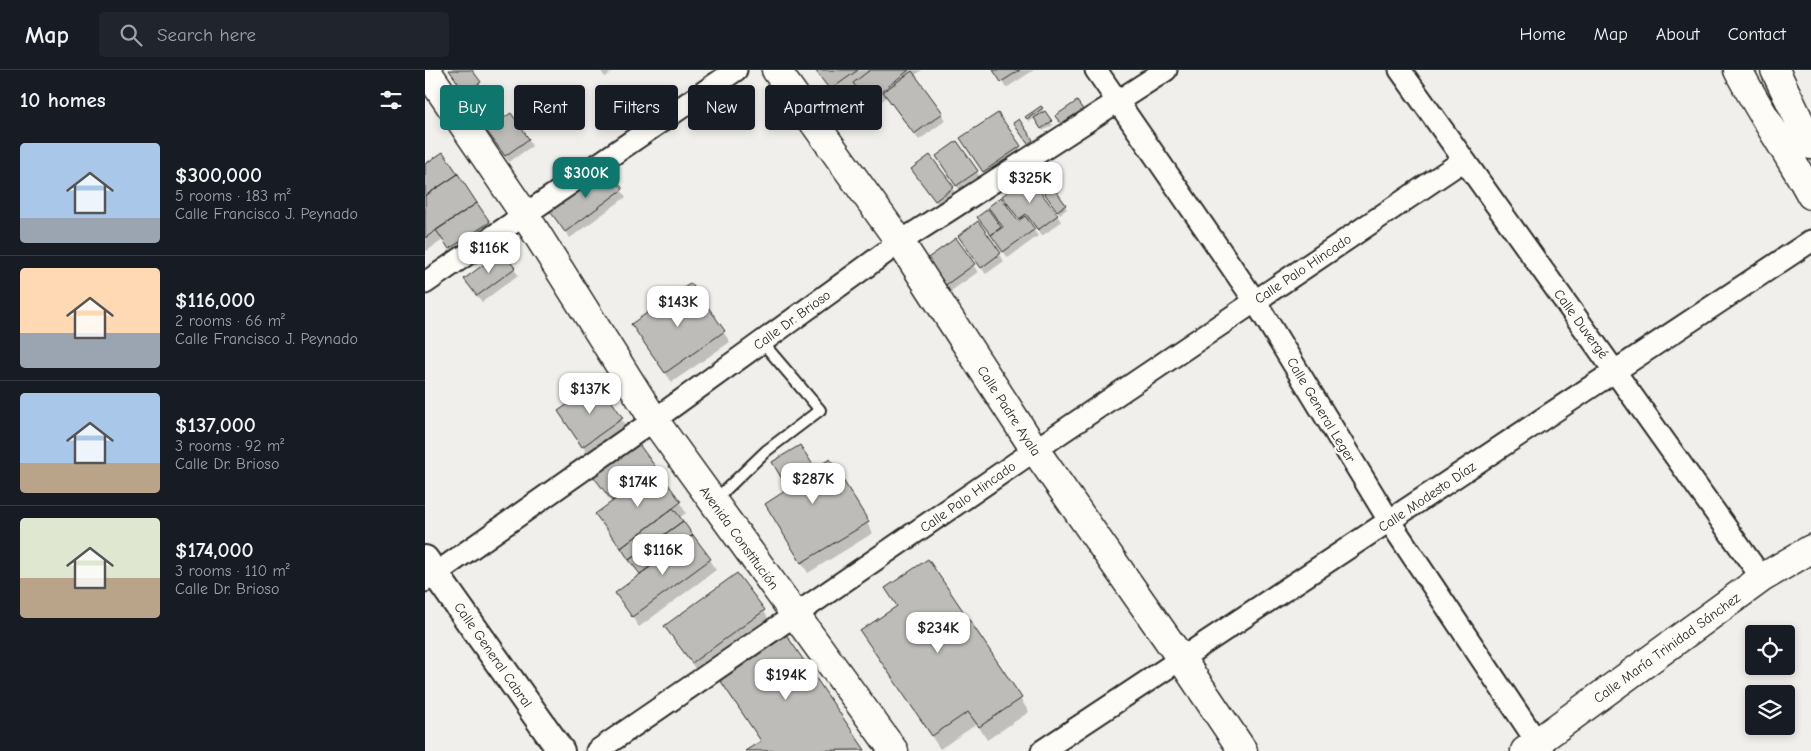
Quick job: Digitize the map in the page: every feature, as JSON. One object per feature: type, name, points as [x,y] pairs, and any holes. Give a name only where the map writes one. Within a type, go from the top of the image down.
[{"type":"main road","name":"Avenida Constitución","points":[[426,70],[525,215],[654,420],[894,751]]},
{"type":"main road","name":"Calle Padre Ayala","points":[[776,70],[900,242],[1035,450],[1182,660],[1243,751]]},
{"type":"main road","points":[[1738,70],[1753,100],[1791,157],[1811,195]]},
{"type":"main road","points":[[1775,70],[1811,145]]},
{"type":"main road","name":"Calle María Trinidad Sánchez","points":[[1535,748],[1762,578],[1811,549]]},
{"type":"street","points":[[425,283],[736,70]]},
{"type":"street","name":"Calle General Leger","points":[[1096,70],[1255,301],[1389,522],[1535,748]]},
{"type":"street","name":"Calle Dr. Brioso","points":[[429,571],[654,420],[900,242],[1166,70]]},
{"type":"street","name":"Calle Duvergé","points":[[1400,70],[1762,578]]},
{"type":"street","name":"Calle Palo Hincado","points":[[597,751],[1035,450],[1464,160]]},
{"type":"street","name":"Calle Modesto Díaz","points":[[1042,751],[1182,660],[1811,241]]},
{"type":"street","name":"Calle General Cabral","points":[[429,571],[561,751]]},
{"type":"lane","points":[[713,502],[766,451],[820,410],[762,342]]},
{"type":"building","points":[[449,70],[472,70],[481,82],[477,85],[459,85]]},
{"type":"building","points":[[815,70],[858,70],[837,85],[826,85]]},
{"type":"building","points":[[870,70],[909,70],[882,91],[882,85],[855,85],[853,83]]},
{"type":"building","points":[[993,70],[1020,70],[1001,82]]},
{"type":"building","points":[[912,71],[943,113],[914,134],[883,92]]},
{"type":"building","points":[[1077,101],[1086,114],[1065,129],[1055,116]]},
{"type":"building","points":[[1041,106],[1043,108],[1027,119],[1025,117]]},
{"type":"building","points":[[1045,111],[1052,121],[1041,129],[1034,118]]},
{"type":"building","points":[[511,113],[514,117],[514,130],[523,130],[529,139],[505,156],[486,130],[504,130],[504,118]]},
{"type":"building","points":[[998,113],[1021,146],[983,172],[960,138]]},
{"type":"building","points":[[1019,119],[1033,140],[1028,144],[1013,123]]},
{"type":"building","points":[[957,141],[978,171],[956,186],[936,156]]},
{"type":"building","points":[[443,152],[458,174],[425,196],[425,164]]},
{"type":"building","points":[[930,155],[954,187],[935,201],[911,169]]},
{"type":"building","points":[[607,167],[623,189],[565,232],[549,210]]},
{"type":"building","points":[[458,174],[477,203],[425,238],[425,196]]},
{"type":"building","points":[[1044,174],[1066,205],[1057,211],[1035,180]]},
{"type":"building","points":[[1029,177],[1058,215],[1038,230],[1026,214],[1019,219],[1002,196]]},
{"type":"building","points":[[1001,197],[1018,221],[1025,216],[1035,229],[1003,252],[991,235],[1003,227],[988,207]]},
{"type":"building","points":[[477,203],[490,222],[449,249],[436,230]]},
{"type":"building","points":[[988,209],[1001,227],[991,235],[977,217]]},
{"type":"building","points":[[978,221],[1001,253],[981,268],[958,236]]},
{"type":"building","points":[[956,238],[975,264],[936,292],[918,265]]},
{"type":"building","points":[[502,251],[515,268],[477,296],[464,279]]},
{"type":"building","points":[[691,283],[725,331],[665,373],[631,324]]},
{"type":"building","points":[[599,383],[623,418],[582,447],[558,411]]},
{"type":"building","points":[[638,443],[657,469],[612,501],[593,476]]},
{"type":"building","points":[[800,445],[815,468],[830,459],[869,522],[801,563],[765,504],[788,489],[772,462]]},
{"type":"building","points":[[657,469],[681,502],[621,548],[595,514]]},
{"type":"building","points":[[673,508],[683,521],[629,560],[621,548]]},
{"type":"building","points":[[683,521],[693,535],[640,574],[629,560]]},
{"type":"building","points":[[693,535],[711,559],[632,617],[615,593]]},
{"type":"building","points":[[928,559],[1022,698],[979,727],[968,712],[932,736],[860,631],[897,606],[885,588]]},
{"type":"building","points":[[737,573],[765,610],[692,663],[664,626]]},
{"type":"building","points":[[783,630],[865,750],[745,751],[761,741],[716,674]]}]
